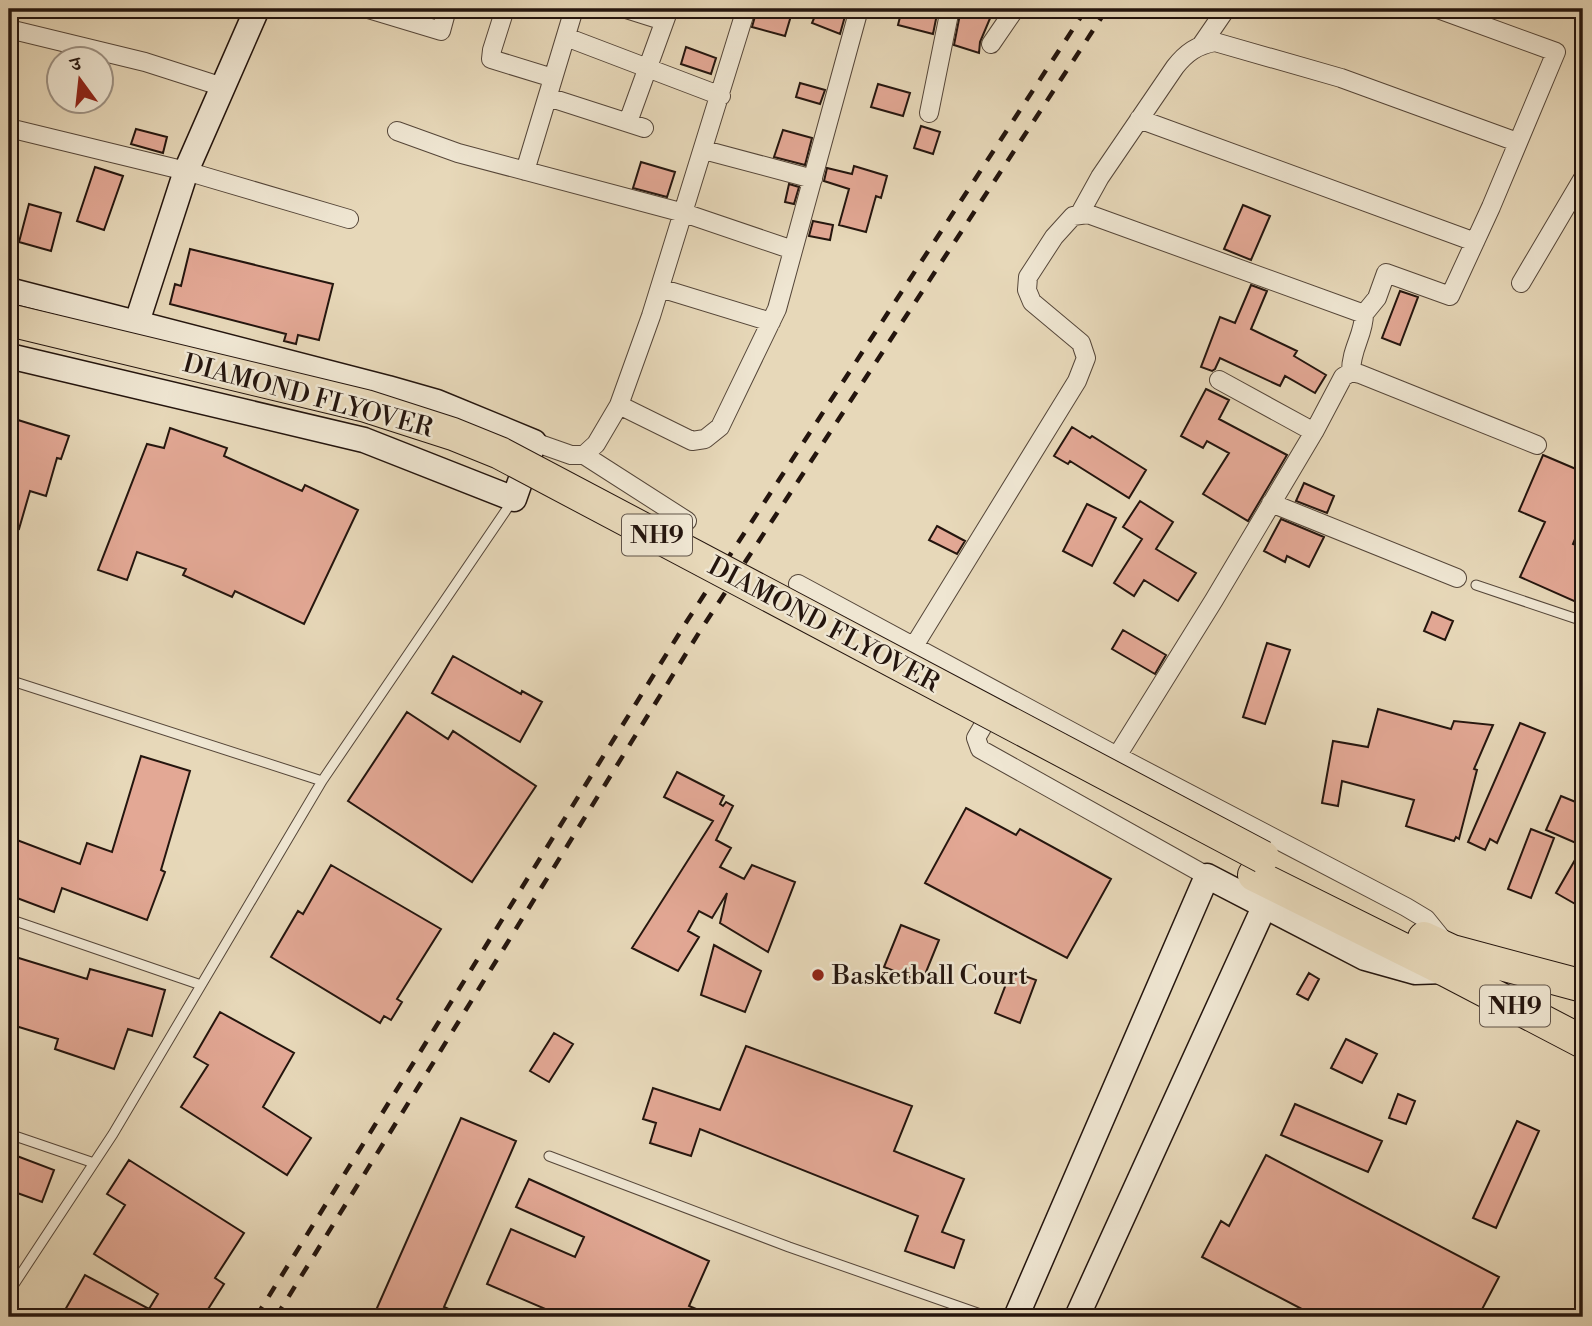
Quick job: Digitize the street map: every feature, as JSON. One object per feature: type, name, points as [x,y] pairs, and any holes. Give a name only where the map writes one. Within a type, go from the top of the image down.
[{"type":"highway","name":"DIAMOND FLYOVER","points":[[9,320],[366,406],[453,434],[500,453],[1263,857],[1381,928]]},
{"type":"highway","name":"DIAMOND FLYOVER","points":[[9,341],[354,423],[412,440],[493,471],[1254,875],[1381,928],[1449,961]]},
{"type":"highway","name":"NH9","points":[[1449,961],[1583,986]]},
{"type":"highway","name":"NH9","points":[[1449,961],[1583,1042]]},
{"type":"street","points":[[137,322],[186,171],[257,9]]},
{"type":"street","points":[[368,9],[441,31],[447,9]]},
{"type":"street","points":[[505,9],[491,60],[553,78]]},
{"type":"street","points":[[525,171],[574,9]]},
{"type":"street","points":[[548,97],[636,125],[648,68],[666,15],[626,9]]},
{"type":"street","points":[[584,455],[596,444],[619,405],[660,288],[746,9]]},
{"type":"street","points":[[619,405],[692,441],[705,439],[720,427],[777,309],[859,9]]},
{"type":"street","points":[[929,113],[950,9]]},
{"type":"street","points":[[991,44],[1015,9]]},
{"type":"street","points":[[1202,44],[1226,9]]},
{"type":"street","points":[[1117,756],[1314,432],[1341,380],[1351,372],[1352,356],[1364,324],[1364,314],[1377,298],[1386,273],[1450,296],[1475,242],[1556,52],[1438,9]]},
{"type":"street","points":[[9,29],[145,62],[223,87]]},
{"type":"street","points":[[566,37],[721,96]]},
{"type":"street","points":[[1079,215],[1100,177],[1185,54],[1202,44],[1215,42],[1341,78],[1517,142]]},
{"type":"street","points":[[1139,119],[1475,242]]},
{"type":"street","points":[[9,128],[186,171],[349,219]]},
{"type":"street","points":[[397,131],[458,153],[684,213],[793,250]]},
{"type":"street","points":[[704,150],[813,179]]},
{"type":"street","points":[[1521,284],[1583,178]]},
{"type":"street","points":[[914,646],[1077,381],[1086,358],[1081,343],[1032,302],[1027,290],[1028,277],[1054,237],[1073,216],[1088,214],[1364,314]]},
{"type":"street","points":[[660,288],[771,322]]},
{"type":"street","points":[[9,290],[437,402],[534,442],[571,455],[584,455],[687,521]]},
{"type":"street","points":[[9,356],[364,440],[514,499],[534,442]]},
{"type":"street","points":[[1351,372],[1537,445]]},
{"type":"street","points":[[1219,380],[1314,432]]},
{"type":"street","points":[[1271,503],[1457,578]]},
{"type":"street","points":[[798,584],[914,646],[1001,693],[1117,756],[1406,907],[1426,919],[1449,961],[1415,972],[1365,958],[1207,876],[980,749],[976,738],[1001,693]]},
{"type":"street","points":[[1016,1317],[1207,876]]},
{"type":"street","points":[[1077,1317],[1265,905]]},
{"type":"lane","points":[[9,1292],[94,1163],[322,781],[514,499]]},
{"type":"lane","points":[[1476,585],[1583,621]]},
{"type":"lane","points":[[9,680],[322,781]]},
{"type":"lane","points":[[9,919],[201,985]]},
{"type":"lane","points":[[9,1134],[94,1163]]},
{"type":"lane","points":[[549,1156],[789,1247],[989,1317]]},
{"type":"building","points":[[757,9],[793,9],[785,36],[752,27]]},
{"type":"building","points":[[818,9],[847,9],[840,34],[812,23]]},
{"type":"building","points":[[902,9],[936,12],[938,9],[933,34],[898,25]]},
{"type":"building","points":[[961,9],[994,9],[980,42],[979,53],[954,45]]},
{"type":"building","points":[[686,47],[716,58],[711,74],[681,64]]},
{"type":"building","points":[[800,83],[825,90],[820,104],[796,97]]},
{"type":"building","points":[[878,84],[910,93],[903,116],[871,107]]},
{"type":"building","points":[[921,126],[940,132],[933,154],[914,148]]},
{"type":"building","points":[[136,129],[167,137],[163,153],[131,144]]},
{"type":"building","points":[[783,130],[812,138],[805,165],[774,157]]},
{"type":"building","points":[[641,162],[675,172],[667,197],[633,188]]},
{"type":"building","points":[[854,166],[887,176],[881,198],[876,196],[866,232],[839,225],[849,189],[824,181],[827,168],[852,174]]},
{"type":"building","points":[[95,167],[123,176],[104,230],[77,221]]},
{"type":"building","points":[[789,184],[799,187],[794,204],[785,202]]},
{"type":"building","points":[[29,204],[61,213],[51,251],[19,242]]},
{"type":"building","points":[[1243,205],[1270,216],[1251,260],[1224,249]]},
{"type":"building","points":[[813,221],[833,225],[830,240],[809,236]]},
{"type":"building","points":[[190,249],[333,284],[319,340],[298,335],[296,344],[284,341],[286,334],[170,304],[175,284],[181,286]]},
{"type":"building","points":[[1251,285],[1267,291],[1251,329],[1297,351],[1294,356],[1326,375],[1315,393],[1285,376],[1280,386],[1220,358],[1212,371],[1201,367],[1220,317],[1235,323]]},
{"type":"building","points":[[1400,291],[1418,297],[1400,345],[1382,338]]},
{"type":"building","points":[[1206,389],[1229,400],[1219,419],[1287,455],[1248,521],[1203,494],[1229,453],[1207,441],[1203,448],[1181,436]]},
{"type":"building","points":[[18,420],[69,436],[61,459],[57,458],[46,496],[30,491],[19,529],[9,526],[9,449]]},
{"type":"building","points":[[1072,427],[1090,438],[1092,436],[1146,470],[1129,498],[1070,461],[1068,464],[1054,456]]},
{"type":"building","points":[[170,428],[227,448],[224,456],[302,491],[305,485],[358,510],[304,624],[235,591],[232,597],[183,575],[186,569],[137,552],[127,580],[98,570],[147,444],[164,448]]},
{"type":"building","points":[[1543,455],[1583,472],[1583,520],[1573,544],[1583,548],[1583,605],[1520,577],[1545,522],[1519,511]]},
{"type":"building","points":[[1304,483],[1334,496],[1327,513],[1296,501]]},
{"type":"building","points":[[1140,501],[1173,522],[1156,549],[1196,573],[1178,601],[1144,580],[1134,596],[1114,583],[1142,539],[1123,527]]},
{"type":"building","points":[[1087,504],[1116,518],[1092,566],[1063,551]]},
{"type":"building","points":[[1281,519],[1324,537],[1309,567],[1287,556],[1285,562],[1264,551]]},
{"type":"building","points":[[937,526],[965,541],[957,554],[929,540]]},
{"type":"building","points":[[1432,612],[1453,621],[1445,640],[1424,631]]},
{"type":"building","points":[[1123,630],[1166,655],[1155,674],[1112,649]]},
{"type":"building","points":[[1267,643],[1290,650],[1265,724],[1243,717]]},
{"type":"building","points":[[453,656],[521,694],[522,691],[542,702],[520,742],[432,693]]},
{"type":"building","points":[[1378,709],[1451,729],[1454,721],[1493,725],[1474,769],[1477,770],[1459,839],[1456,837],[1454,841],[1406,826],[1414,800],[1342,781],[1338,806],[1322,803],[1333,741],[1368,747]]},
{"type":"building","points":[[407,712],[448,739],[453,731],[536,786],[472,882],[348,801]]},
{"type":"building","points":[[1520,723],[1545,733],[1497,843],[1490,839],[1485,850],[1468,842]]},
{"type":"building","points":[[141,756],[190,771],[161,870],[165,872],[147,920],[62,888],[54,912],[9,895],[9,837],[80,864],[87,843],[112,852]]},
{"type":"building","points":[[677,772],[724,796],[720,804],[723,806],[726,802],[733,806],[716,840],[731,848],[720,867],[744,879],[752,865],[795,882],[768,952],[720,923],[727,893],[712,918],[699,911],[688,931],[699,937],[678,971],[632,948],[713,821],[664,797]]},
{"type":"building","points":[[1561,796],[1583,805],[1583,846],[1546,830]]},
{"type":"building","points":[[966,808],[1016,835],[1020,829],[1111,879],[1067,958],[925,883]]},
{"type":"building","points":[[1531,829],[1554,838],[1531,898],[1508,889]]},
{"type":"building","points":[[1583,846],[1583,894],[1577,905],[1556,893]]},
{"type":"building","points":[[331,865],[441,929],[397,999],[402,1002],[391,1020],[384,1016],[380,1023],[271,957],[298,911],[303,914]]},
{"type":"building","points":[[901,925],[939,940],[922,982],[884,967]]},
{"type":"building","points":[[714,945],[761,971],[745,1012],[701,995]]},
{"type":"building","points":[[9,955],[87,979],[90,969],[165,990],[152,1036],[128,1029],[114,1069],[55,1049],[58,1039],[9,1024]]},
{"type":"building","points":[[1011,971],[1036,980],[1020,1023],[995,1013]]},
{"type":"building","points":[[1309,973],[1319,979],[1308,1000],[1297,994]]},
{"type":"building","points":[[220,1012],[294,1053],[263,1107],[311,1138],[287,1175],[181,1107],[208,1065],[194,1057]]},
{"type":"building","points":[[554,1033],[573,1044],[549,1082],[530,1071]]},
{"type":"building","points":[[1346,1039],[1377,1054],[1362,1083],[1331,1068]]},
{"type":"building","points":[[746,1046],[912,1106],[894,1151],[964,1179],[942,1232],[964,1240],[954,1268],[905,1251],[918,1216],[700,1129],[691,1156],[650,1143],[656,1123],[643,1119],[653,1088],[720,1110]]},
{"type":"building","points":[[1398,1094],[1415,1101],[1406,1124],[1389,1118]]},
{"type":"building","points":[[1295,1104],[1382,1141],[1368,1172],[1281,1135]]},
{"type":"building","points":[[461,1118],[516,1141],[444,1307],[467,1317],[373,1317]]},
{"type":"building","points":[[1517,1121],[1539,1131],[1496,1228],[1473,1218]]},
{"type":"building","points":[[9,1153],[54,1170],[42,1202],[9,1190]]},
{"type":"building","points":[[1266,1155],[1499,1277],[1478,1317],[1317,1317],[1202,1257],[1221,1221],[1229,1226]]},
{"type":"building","points":[[129,1160],[244,1233],[215,1278],[224,1284],[203,1317],[61,1317],[85,1275],[149,1309],[158,1294],[94,1254],[125,1205],[107,1194]]},
{"type":"building","points":[[529,1179],[709,1261],[689,1306],[715,1317],[564,1317],[487,1284],[511,1229],[575,1257],[584,1237],[516,1207]]},
{"type":"railway","points":[[256,1317],[687,621],[1086,9]]},
{"type":"railway","points":[[276,1317],[700,631],[1107,9]]},
{"type":"place","name":"Basketball Court","points":[[818,975]]}]
